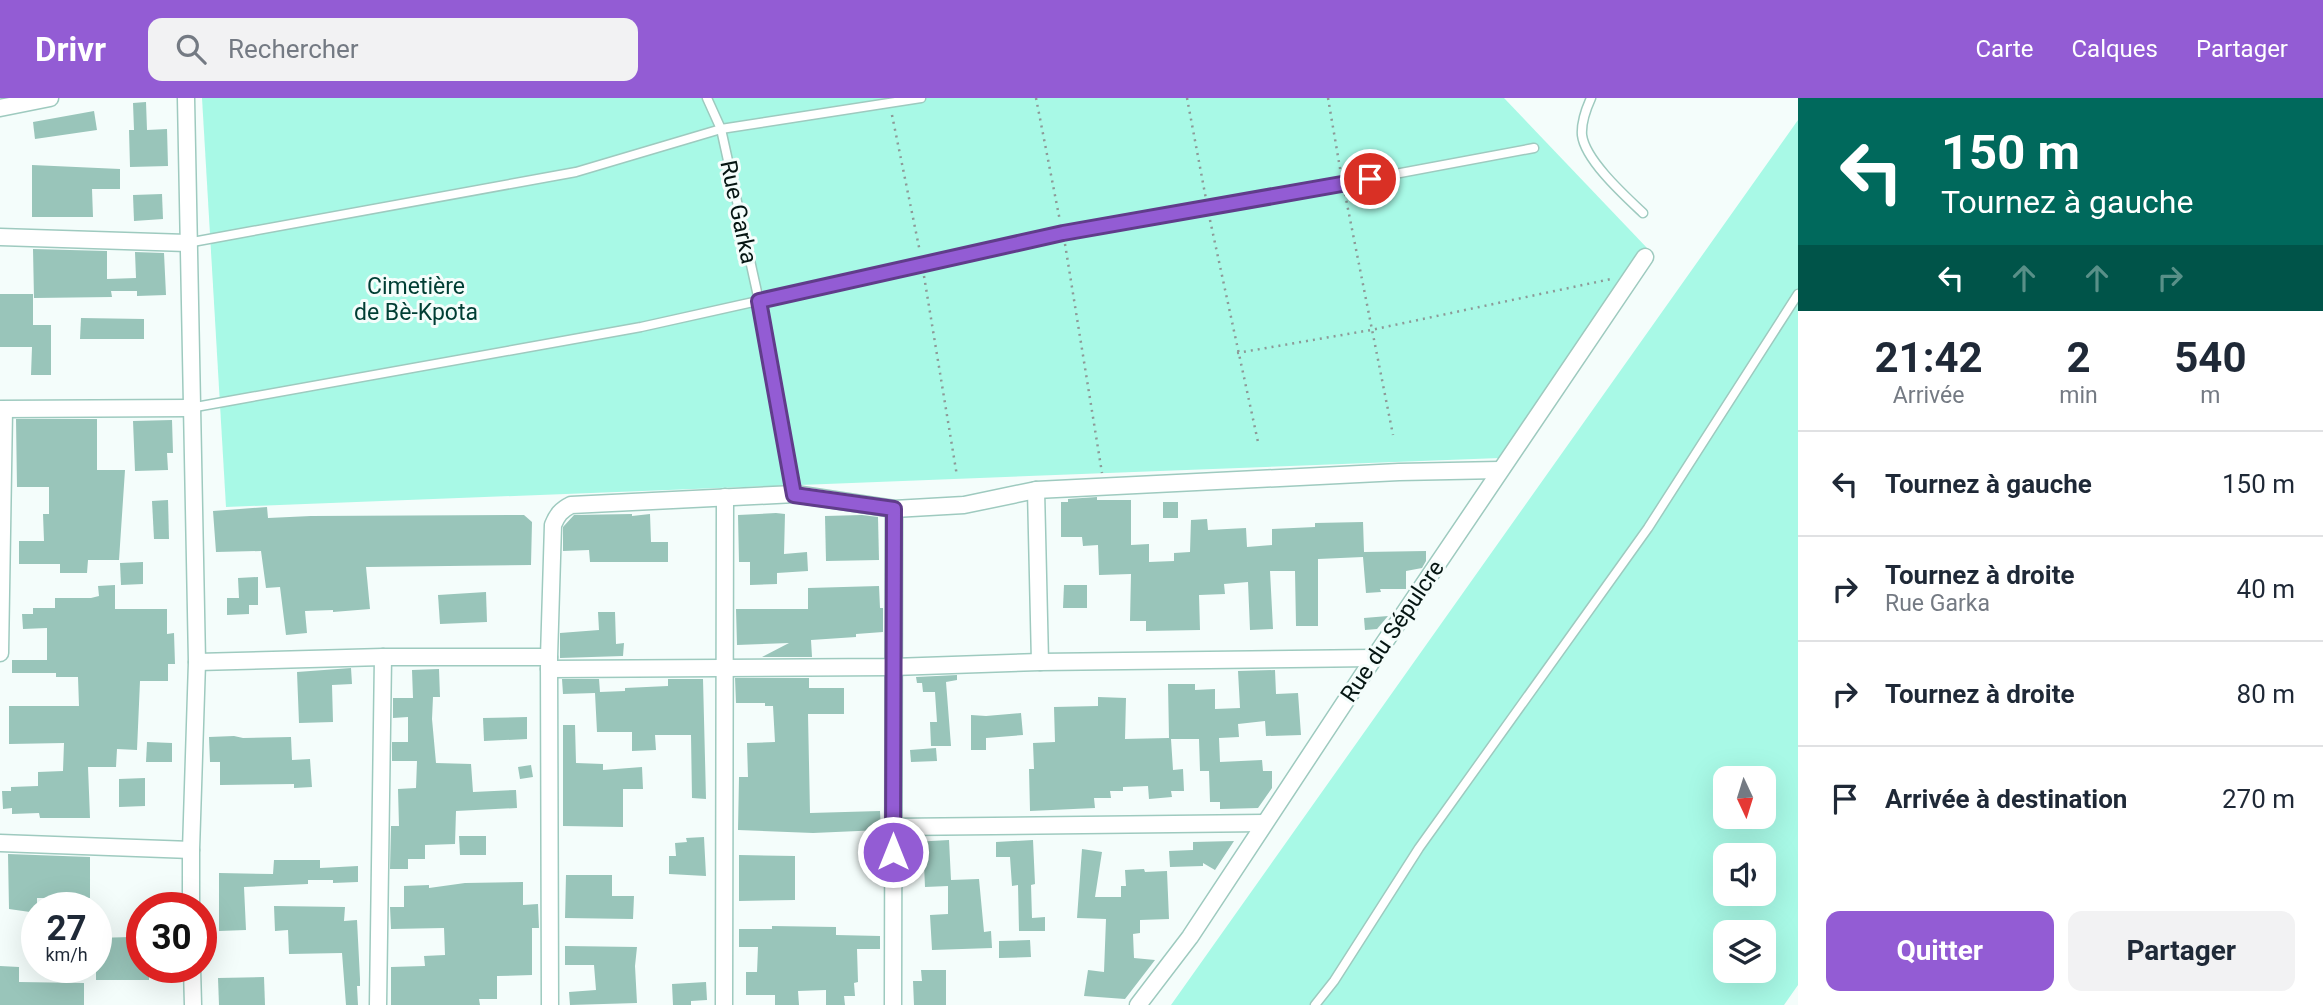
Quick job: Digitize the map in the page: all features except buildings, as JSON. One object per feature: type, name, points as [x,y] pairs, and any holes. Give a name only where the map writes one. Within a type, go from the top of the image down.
[{"type":"street","points":[[0,108],[50,98]]},
{"type":"street","points":[[186,98],[197,662],[191,892]]},
{"type":"street","points":[[0,237],[187,243]]},
{"type":"street","name":"Rue du Sépulcre","points":[[1138,1005],[1189,937],[1645,257]]},
{"type":"street","points":[[0,653],[2,410],[190,408]]},
{"type":"street","points":[[550,1005],[549,663],[553,525],[556,516],[563,509],[571,505],[794,495],[894,509],[964,505],[1036,490],[1385,472],[1500,470]]},
{"type":"street","points":[[1036,490],[1040,662]]},
{"type":"street","points":[[724,1005],[725,497]]},
{"type":"street","points":[[892,1005],[894,509]]},
{"type":"street","points":[[197,662],[383,657],[725,667],[893,667],[1040,662],[1374,658]]},
{"type":"street","points":[[378,1005],[383,657]]},
{"type":"street","points":[[893,827],[1264,823]]},
{"type":"street","points":[[0,843],[191,850]]},
{"type":"street","points":[[192,983],[192,1005]]},
{"type":"lane","name":"Rue Garka","points":[[707,98],[721,129],[759,301],[794,495]]},
{"type":"lane","points":[[187,243],[576,173],[721,129],[921,98]]},
{"type":"lane","points":[[1591,98],[1582,124],[1582,138],[1589,153],[1619,190],[1643,213]]},
{"type":"lane","points":[[190,408],[641,327],[1063,233],[1343,185],[1534,148]]},
{"type":"lane","points":[[1315,1005],[1334,981],[1419,848],[1648,528],[1798,294]]},
{"type":"path","points":[[1036,98],[1063,233],[1104,486]]},
{"type":"path","points":[[1187,98],[1237,353],[1258,442]]},
{"type":"path","points":[[1328,98],[1393,435]]},
{"type":"path","points":[[890,104],[922,263],[957,476]]},
{"type":"path","points":[[1237,353],[1371,330],[1635,274]]},
{"type":"green space","name":"Cimetière de Bè-Kpota","points":[[202,98],[1504,98],[1648,249],[1500,458],[226,507]]},
{"type":"green space","points":[[1798,120],[1798,985],[1784,1005],[1171,1005]]},
{"type":"route","points":[[893,852],[894,509],[794,495],[759,301],[1063,233],[1370,179]]}]
